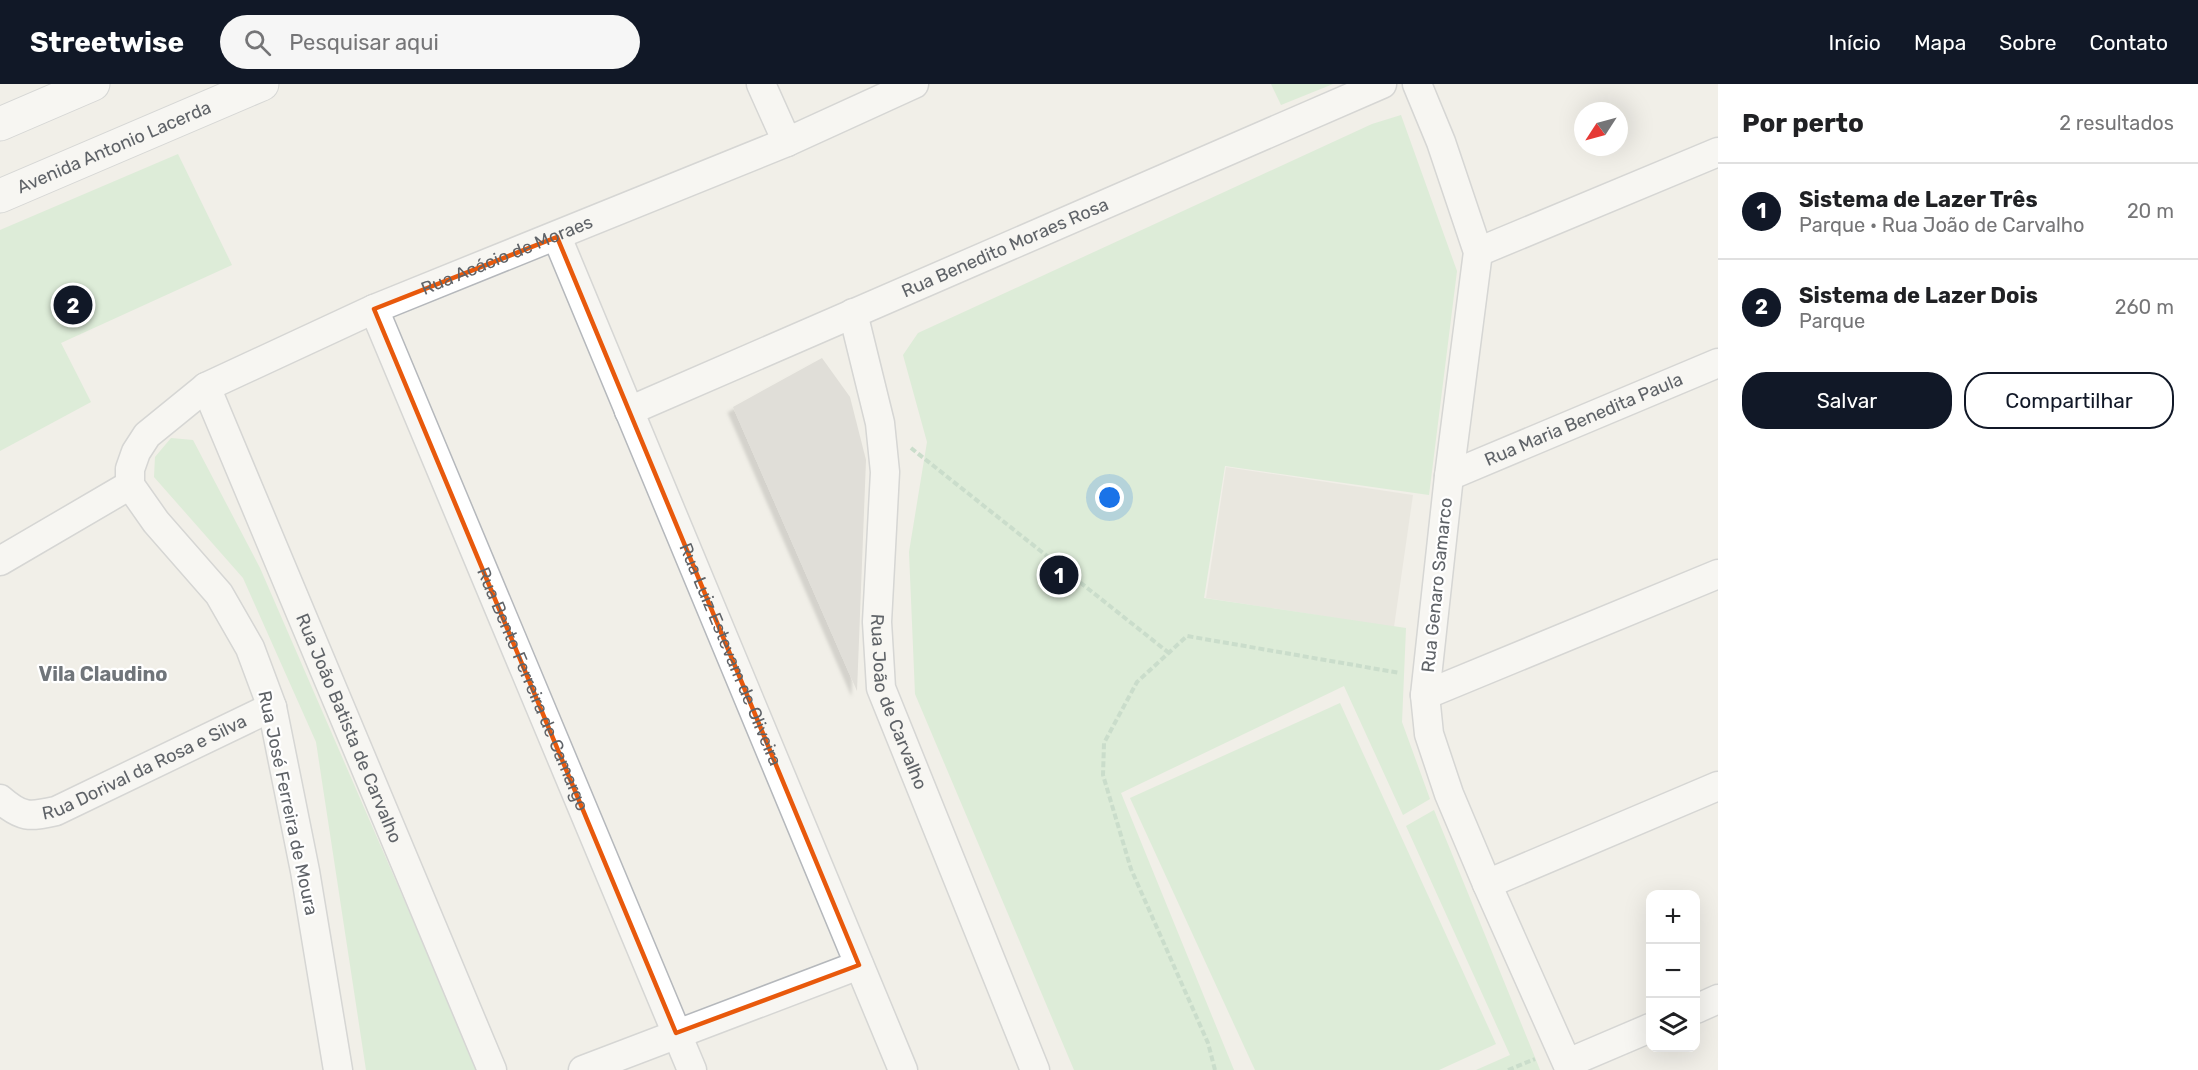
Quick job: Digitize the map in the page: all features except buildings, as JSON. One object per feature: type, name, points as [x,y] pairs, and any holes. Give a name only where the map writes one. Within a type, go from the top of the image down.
[{"type":"main road","points":[[0,124],[93,84]]},
{"type":"main road","name":"Avenida Antonio Lacerda","points":[[0,196],[262,84]]},
{"type":"street","points":[[761,84],[787,142]]},
{"type":"street","name":"Rua Acácio de Moraes","points":[[130,477],[147,435],[206,387],[374,309],[557,237],[787,142],[914,84]]},
{"type":"street","name":"Rua Benedito Moraes Rosa","points":[[629,411],[1382,84]]},
{"type":"street","name":"Rua Genaro Samarco","points":[[1417,84],[1441,142],[1479,252],[1449,476],[1426,687],[1429,734],[1449,794],[1569,1067]]},
{"type":"street","points":[[1479,252],[1718,152]]},
{"type":"street","name":"Rua Luiz Estevam de Oliveira","points":[[557,237],[903,1070]]},
{"type":"street","name":"Rua Bento Ferreira de Camargo","points":[[374,309],[692,1070]]},
{"type":"street","name":"Rua João de Carvalho","points":[[853,313],[880,423],[885,472],[877,622],[881,688],[1035,1070]]},
{"type":"street","name":"Rua Maria Benedita Paula","points":[[1449,476],[1718,363]]},
{"type":"street","name":"Rua João Batista de Carvalho","points":[[206,387],[492,1070]]},
{"type":"street","points":[[0,561],[130,477]]},
{"type":"street","name":"Rua José Ferreira de Moura","points":[[130,477],[156,522],[219,594],[250,648],[272,707],[305,871],[338,1070]]},
{"type":"street","points":[[1426,687],[1718,574]]},
{"type":"street","name":"Rua Dorival da Rosa e Silva","points":[[7,806],[31,817],[56,811],[272,707]]},
{"type":"street","points":[[1487,884],[1718,786]]},
{"type":"street","points":[[583,1070],[859,965]]},
{"type":"street","points":[[1700,1007],[1718,999]]},
{"type":"street","points":[[1569,1067],[1646,1030]]},
{"type":"path","points":[[880,423],[1169,653]]},
{"type":"path","points":[[1215,1070],[1208,1042],[1131,869],[1103,775],[1104,743],[1137,682],[1188,636],[1426,687]]},
{"type":"highlighted area","points":[[557,237],[859,965],[676,1033],[374,309]]},
{"type":"shaded area","points":[[1226,467],[1413,495],[1394,627],[1206,598]]},
{"type":"green space","points":[[1271,84],[1333,84],[1281,105]]},
{"type":"green space","points":[[1401,115],[1457,271],[1429,495],[1225,466],[1204,598],[1406,628],[1402,722],[1430,799],[1403,815],[1344,686],[1121,793],[1234,1070],[1074,1070],[915,694],[909,552],[927,442],[903,355],[918,333],[1372,124]]},
{"type":"green space","points":[[178,154],[232,265],[61,343],[91,402],[0,451],[0,230]]},
{"type":"green space","points":[[171,438],[193,440],[260,568],[478,1070],[366,1070],[316,742],[243,578],[154,477],[155,457]]},
{"type":"green space","points":[[1340,703],[1496,1044],[1439,1070],[1255,1070],[1130,798]]},
{"type":"green space","points":[[1434,810],[1540,1070],[1476,1070],[1510,1055],[1406,826]]},
{"type":"place","name":"Sistema de Lazer Dois","points":[[73,305]]},
{"type":"place","name":"Sistema de Lazer Três","points":[[1059,575]]},
{"type":"district","name":"Vila Claudino","points":[[103,674]]}]
